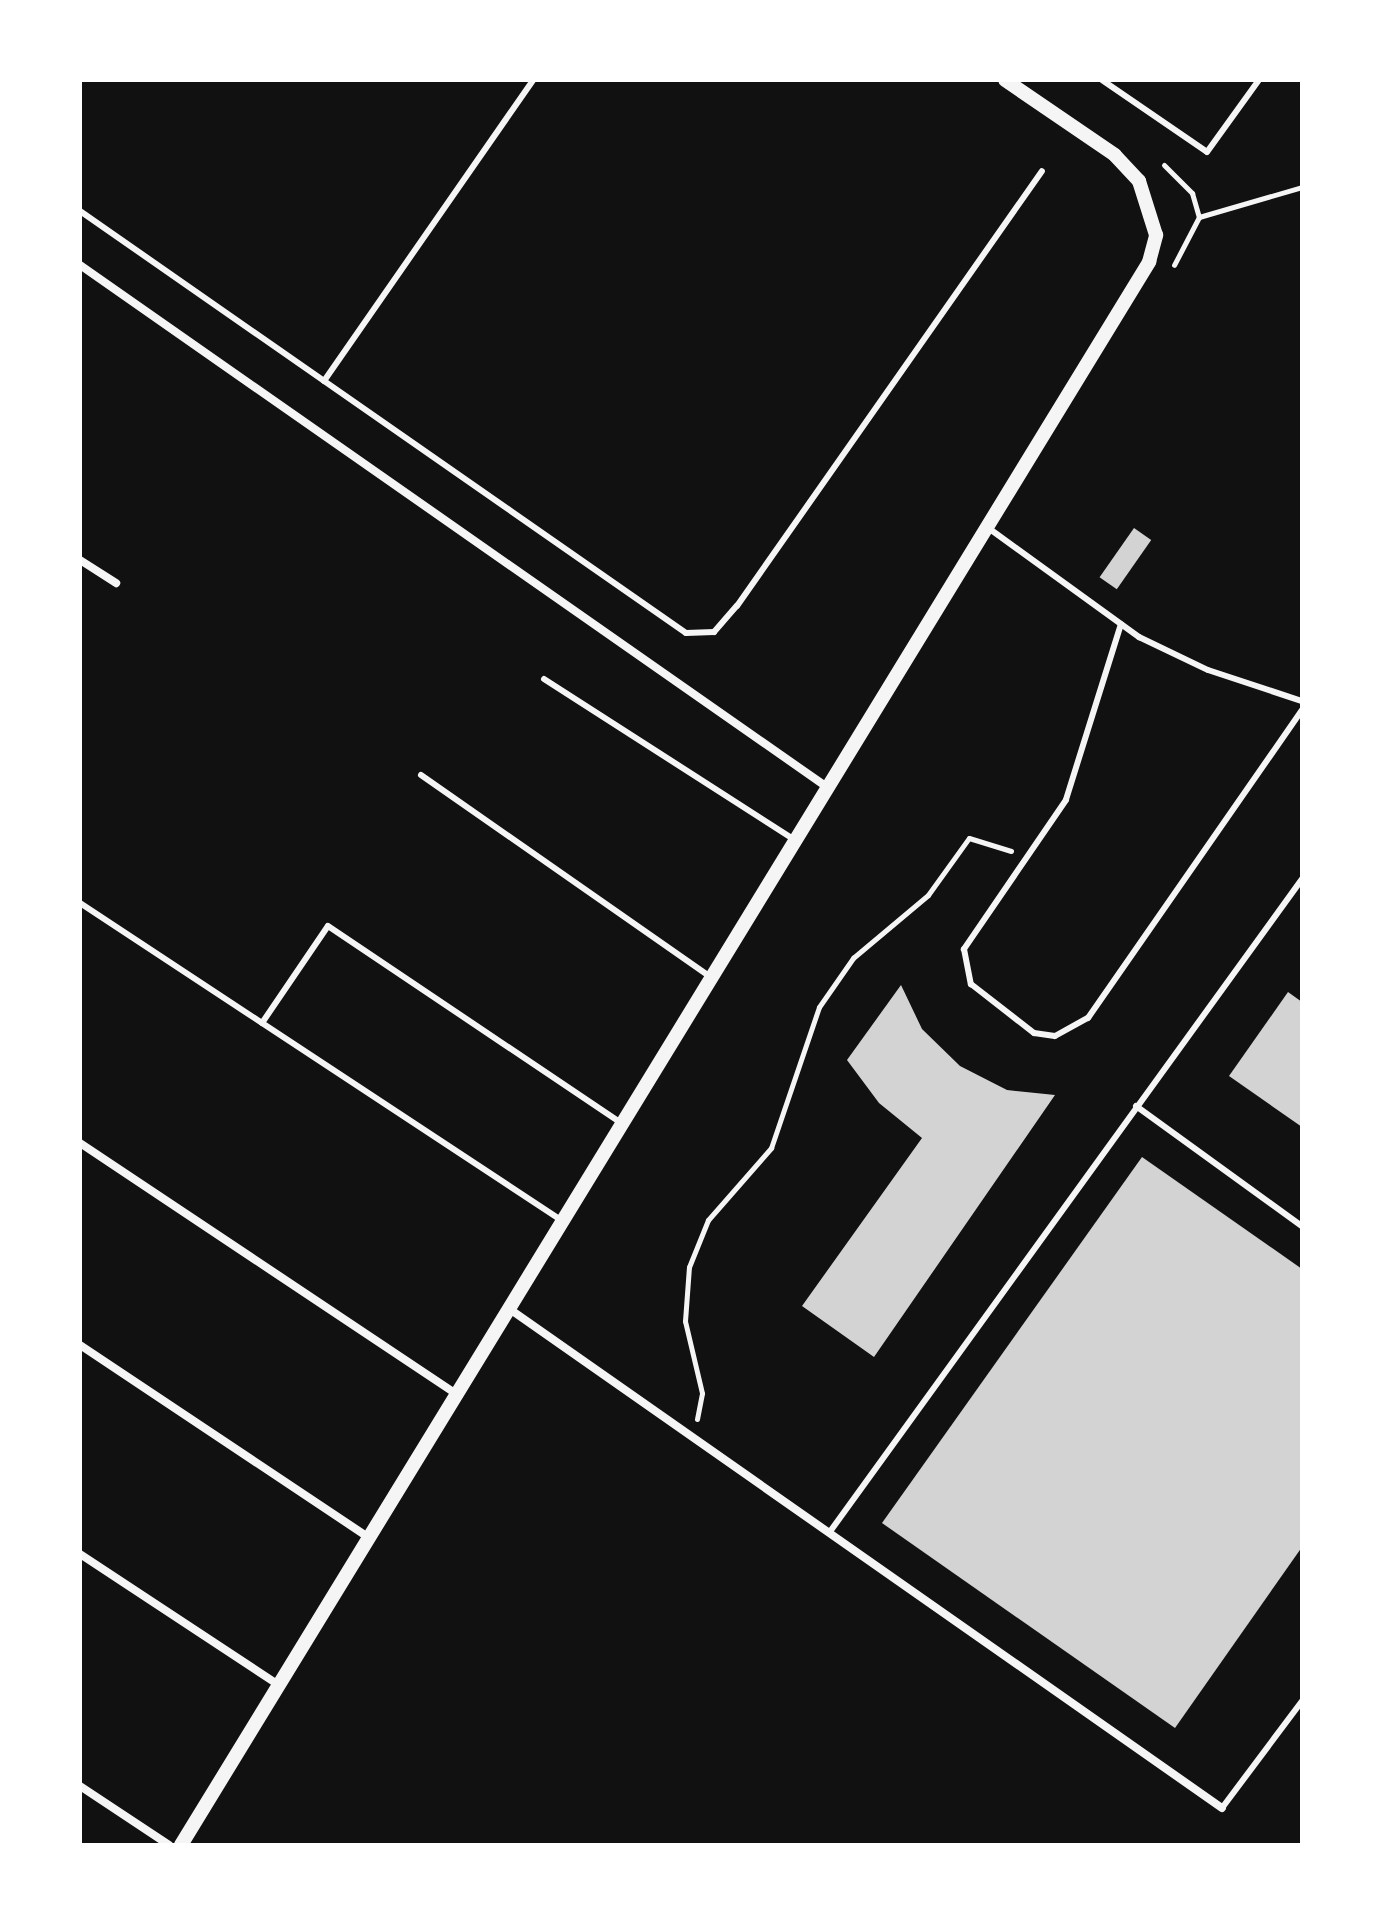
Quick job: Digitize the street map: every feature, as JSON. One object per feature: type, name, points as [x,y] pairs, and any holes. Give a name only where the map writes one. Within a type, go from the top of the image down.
[{"type":"street","points":[[181,1845],[1133,290],[1156,235],[1139,181],[1115,155],[1005,80]]},
{"type":"street","points":[[80,265],[827,787]]},
{"type":"street","points":[[80,560],[116,583]]},
{"type":"street","points":[[80,1143],[455,1393]]},
{"type":"street","points":[[511,1310],[1222,1808]]},
{"type":"street","points":[[80,1345],[370,1538]]},
{"type":"street","points":[[80,1554],[279,1685]]},
{"type":"street","points":[[80,1786],[169,1845]]},
{"type":"lane","points":[[324,381],[533,80]]},
{"type":"lane","points":[[1102,80],[1207,152],[1259,80]]},
{"type":"lane","points":[[80,211],[686,633],[714,632],[1042,171]]},
{"type":"lane","points":[[987,527],[1121,624],[1208,670],[1302,701]]},
{"type":"lane","points":[[1121,624],[1066,800],[974,928],[963,968],[991,1002],[1034,1033],[1055,1036],[1088,1018],[1302,710]]},
{"type":"lane","points":[[544,679],[795,840]]},
{"type":"lane","points":[[421,775],[711,977]]},
{"type":"lane","points":[[829,1533],[1302,879]]},
{"type":"lane","points":[[80,903],[564,1222]]},
{"type":"lane","points":[[262,1023],[328,926],[623,1124]]},
{"type":"lane","points":[[1136,1106],[1302,1226]]},
{"type":"lane","points":[[1222,1808],[1302,1701]]},
{"type":"path","points":[[1164,165],[1192,193],[1199,217],[1302,187]]},
{"type":"path","points":[[691,1434],[702,1407],[685,1321],[696,1241],[771,1148],[819,1007],[853,958],[928,895],[969,838],[995,841],[1024,859]]},
{"type":"building","points":[[1134,528],[1151,540],[1117,589],[1100,577]]},
{"type":"building","points":[[901,985],[922,1029],[960,1066],[1007,1090],[1055,1095],[874,1357],[802,1306],[922,1138],[879,1103],[847,1060]]},
{"type":"building","points":[[1288,992],[1302,1002],[1302,1127],[1229,1076]]},
{"type":"building","points":[[1142,1157],[1302,1269],[1302,1547],[1175,1728],[882,1523]]}]
